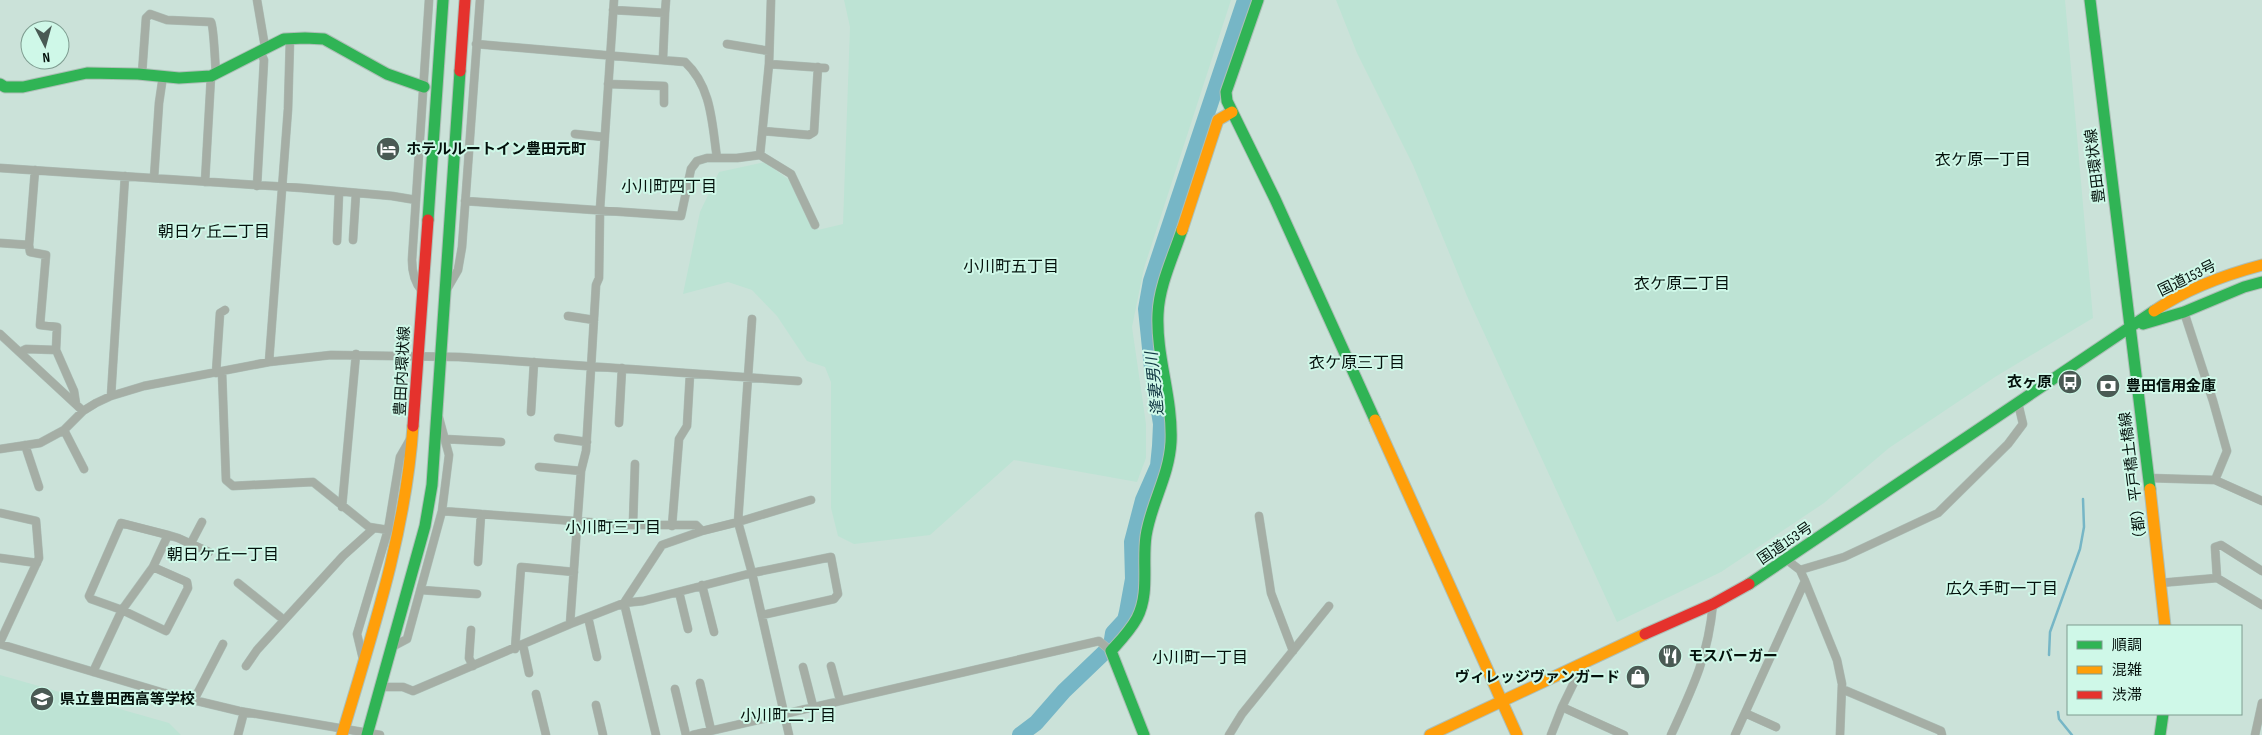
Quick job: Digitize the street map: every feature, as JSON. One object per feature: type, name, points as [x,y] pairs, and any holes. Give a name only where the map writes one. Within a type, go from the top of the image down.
[{"type":"main road","name":"豊田内環状線","points":[[343,732],[393,560],[413,435],[443,0]]},
{"type":"main road","points":[[367,734],[425,526],[432,484],[464,0]]},
{"type":"main road","points":[[1258,0],[1226,92],[1226,101],[1275,199],[1517,735]]},
{"type":"main road","name":"豊田環状線","points":[[2090,0],[2130,328]]},
{"type":"main road","points":[[0,84],[5,87],[23,87],[88,73],[142,74],[178,78],[213,74],[246,60],[262,49],[284,39],[324,39],[387,74],[424,87]]},
{"type":"main road","points":[[1144,735],[1111,651],[1133,624],[1142,608],[1147,532],[1151,513],[1164,483],[1170,461],[1171,415],[1158,331],[1159,301],[1218,120],[1232,112]]},
{"type":"main road","name":"国道153号","points":[[1430,735],[1584,661],[1712,604],[1759,579],[2175,297],[2239,271],[2262,265]]},
{"type":"main road","name":"国道153号","points":[[2130,328],[2184,312],[2244,287],[2262,282]]},
{"type":"main road","name":"（都）平戸橋土橋線","points":[[2130,328],[2165,625]]},
{"type":"main road","points":[[2160,735],[2164,715]]},
{"type":"street","points":[[257,0],[264,60],[257,186]]},
{"type":"street","points":[[422,291],[417,284],[412,270],[429,0]]},
{"type":"street","points":[[446,290],[458,270],[480,0]]},
{"type":"street","points":[[570,624],[581,471],[587,442],[596,285],[599,278],[600,209],[614,0]]},
{"type":"street","points":[[662,58],[666,0]]},
{"type":"street","points":[[760,155],[769,64],[771,0]]},
{"type":"street","points":[[613,10],[665,13]]},
{"type":"street","points":[[142,74],[146,18],[150,14],[167,20],[211,22],[214,26],[213,74],[205,182]]},
{"type":"street","points":[[269,362],[283,187],[290,39]]},
{"type":"street","points":[[476,44],[662,58],[685,62],[693,69],[708,97],[717,158]]},
{"type":"street","points":[[728,44],[769,50]]},
{"type":"street","points":[[763,131],[809,135],[814,132],[822,68],[769,64]]},
{"type":"street","points":[[154,178],[159,103],[163,76]]},
{"type":"street","points":[[458,101],[470,89],[473,80]]},
{"type":"street","points":[[608,84],[664,86],[664,103]]},
{"type":"street","points":[[457,119],[463,126],[469,140]]},
{"type":"street","points":[[421,128],[432,149]]},
{"type":"street","points":[[574,134],[604,137]]},
{"type":"street","points":[[465,201],[680,216],[691,169],[697,161],[760,155],[791,174],[815,225]]},
{"type":"street","points":[[0,168],[283,187],[416,200]]},
{"type":"street","points":[[35,170],[28,245],[30,252],[46,255],[40,325],[56,326],[56,350],[74,391],[76,404]]},
{"type":"street","points":[[112,396],[125,176]]},
{"type":"street","points":[[336,241],[339,192]]},
{"type":"street","points":[[353,240],[356,193]]},
{"type":"street","points":[[0,243],[28,245]]},
{"type":"street","points":[[225,310],[220,313],[219,373],[226,480],[233,486],[313,482],[342,507],[373,529],[388,530]]},
{"type":"street","points":[[2184,312],[2214,401],[2227,452],[2215,480]]},
{"type":"street","points":[[568,316],[594,320]]},
{"type":"street","points":[[752,319],[738,522],[752,573],[789,735]]},
{"type":"street","points":[[0,334],[83,411]]},
{"type":"street","points":[[20,352],[26,349],[56,350]]},
{"type":"street","points":[[342,507],[356,354]]},
{"type":"street","points":[[0,449],[40,444],[64,430],[83,411],[112,396],[153,385],[269,362],[331,355],[440,357],[591,365],[798,381]]},
{"type":"street","points":[[531,412],[534,362]]},
{"type":"street","points":[[619,423],[622,368]]},
{"type":"street","points":[[672,526],[679,439],[687,426],[690,374]]},
{"type":"street","points":[[1800,570],[1844,557],[1938,513],[2002,449],[2023,424],[2018,403]]},
{"type":"street","points":[[390,648],[407,639],[442,511],[449,456],[437,414]]},
{"type":"street","points":[[64,430],[84,469]]},
{"type":"street","points":[[364,659],[357,634],[388,530],[400,457],[413,435]]},
{"type":"street","points":[[558,438],[587,442]]},
{"type":"street","points":[[445,439],[501,442]]},
{"type":"street","points":[[25,445],[39,488]]},
{"type":"street","points":[[633,524],[635,464]]},
{"type":"street","points":[[539,467],[581,471]]},
{"type":"street","points":[[2149,478],[2215,480],[2262,501]]},
{"type":"street","points":[[656,735],[624,603],[662,545],[702,531],[811,500]]},
{"type":"street","points":[[442,511],[627,525],[696,525],[702,531]]},
{"type":"street","points":[[0,513],[36,521],[39,558],[0,643],[93,672],[194,700],[343,732],[380,735]]},
{"type":"street","points":[[478,562],[481,514]]},
{"type":"street","points":[[1259,516],[1271,593],[1293,651]]},
{"type":"street","points":[[153,567],[187,582],[188,585],[168,630],[164,631],[122,610],[91,599],[89,596],[118,526],[121,523],[125,522],[168,535],[209,552]]},
{"type":"street","points":[[192,544],[202,522]]},
{"type":"street","points":[[246,666],[257,650],[284,620],[344,556],[373,529]]},
{"type":"street","points":[[93,672],[122,610],[153,567],[168,535]]},
{"type":"street","points":[[2217,578],[2215,547],[2218,545],[2221,545],[2262,571]]},
{"type":"street","points":[[379,687],[403,688],[413,691],[624,603],[643,601],[752,573],[831,557],[838,594],[834,599],[762,615]]},
{"type":"street","points":[[0,558],[37,563]]},
{"type":"street","points":[[1787,560],[1800,570],[1806,581],[1837,660],[1842,688],[1840,735]]},
{"type":"street","points":[[529,672],[519,647],[520,568],[574,572]]},
{"type":"street","points":[[2160,583],[2217,578],[2262,604]]},
{"type":"street","points":[[1735,735],[1806,581]]},
{"type":"street","points":[[238,583],[284,620]]},
{"type":"street","points":[[702,585],[714,632]]},
{"type":"street","points":[[421,590],[477,594]]},
{"type":"street","points":[[679,592],[688,629]]},
{"type":"street","points":[[1671,735],[1703,663],[1710,632],[1712,604]]},
{"type":"street","points":[[1230,735],[1242,714],[1329,606]]},
{"type":"street","points":[[588,617],[597,656]]},
{"type":"street","points":[[471,630],[469,658],[474,666]]},
{"type":"street","points":[[692,735],[1099,641],[1111,651]]},
{"type":"street","points":[[194,700],[223,644]]},
{"type":"street","points":[[1551,735],[1584,661]]},
{"type":"street","points":[[830,666],[840,700]]},
{"type":"street","points":[[803,667],[813,706]]},
{"type":"street","points":[[700,683],[711,730]]},
{"type":"street","points":[[1842,688],[1941,731],[1942,735]]},
{"type":"street","points":[[675,689],[686,735]]},
{"type":"street","points":[[536,694],[546,735]]},
{"type":"street","points":[[2255,735],[2262,703]]},
{"type":"street","points":[[596,705],[603,735]]},
{"type":"street","points":[[1562,707],[1624,735]]},
{"type":"street","points":[[238,735],[244,712]]},
{"type":"street","points":[[1746,712],[1776,727]]},
{"type":"shaded area","points":[[844,0],[1231,0],[1144,268],[1132,327],[1146,424],[1146,458],[1137,482],[1014,460],[930,535],[854,544],[838,536],[831,508],[831,382],[825,367],[807,361],[777,316],[752,290],[728,282],[683,294],[700,212],[719,172],[765,162],[796,185],[818,230],[843,224],[850,27]]},
{"type":"shaded area","points":[[1336,0],[2065,0],[2093,318],[1995,377],[1889,448],[1824,503],[1721,572],[1617,622],[1467,296],[1413,165],[1357,53]]},
{"type":"shaded area","name":"県立豊田西高等学校","points":[[0,675],[169,723],[181,735],[0,735]]},
{"type":"waterway","name":"逢妻男川","points":[[1020,735],[1036,723],[1064,691],[1111,646],[1113,633],[1125,620],[1133,579],[1132,542],[1143,500],[1158,466],[1160,446],[1161,424],[1152,368],[1146,309],[1151,281],[1245,0]]},
{"type":"waterway","points":[[2049,655],[2050,632],[2080,549],[2084,527],[2083,499]]},
{"type":"waterway","points":[[2058,712],[2059,719],[2072,735]]},
{"type":"traffic: fast","points":[[428,220],[443,0]]},
{"type":"traffic: fast","points":[[1258,0],[1226,92],[1227,101],[1275,199],[1375,420]]},
{"type":"traffic: fast","points":[[2090,0],[2150,489]]},
{"type":"traffic: fast","points":[[0,84],[5,87],[23,87],[87,73],[138,74],[179,78],[211,76],[284,39],[305,38],[324,39],[387,74],[424,87]]},
{"type":"traffic: fast","points":[[367,735],[425,526],[432,485],[460,71]]},
{"type":"traffic: fast","points":[[1144,735],[1111,651],[1125,636],[1141,608],[1145,588],[1145,547],[1148,524],[1170,455],[1170,409],[1159,346],[1158,314],[1164,282],[1182,230]]},
{"type":"traffic: fast","points":[[2143,324],[2184,312],[2244,287],[2262,282]]},
{"type":"traffic: fast","points":[[1749,584],[2154,311]]},
{"type":"traffic: fast","points":[[2160,735],[2163,715]]},
{"type":"traffic: slow","points":[[1182,230],[1218,120],[1232,112]]},
{"type":"traffic: slow","points":[[2154,311],[2179,296],[2206,284],[2262,265]]},
{"type":"traffic: slow","points":[[1375,420],[1517,735]]},
{"type":"traffic: slow","points":[[342,735],[376,621],[395,544],[409,466],[413,426]]},
{"type":"traffic: slow","points":[[2150,489],[2165,625]]},
{"type":"traffic: slow","points":[[1430,735],[1645,634]]},
{"type":"traffic: jam","points":[[460,71],[465,0]]},
{"type":"traffic: jam","points":[[413,426],[428,220]]},
{"type":"traffic: jam","points":[[1645,634],[1713,604],[1749,584]]},
{"type":"place","name":"ホテルルートイン豊田元町","points":[[388,149]]},
{"type":"place","name":"衣ヶ原","points":[[2070,382]]},
{"type":"place","name":"豊田信用金庫","points":[[2108,386]]},
{"type":"place","name":"モスバーガー","points":[[1670,656]]},
{"type":"place","name":"ヴィレッジヴァンガード","points":[[1638,677]]},
{"type":"place","name":"県立豊田西高等学校","points":[[42,699]]},
{"type":"district","name":"衣ケ原一丁目","points":[[1983,159]]},
{"type":"district","name":"小川町四丁目","points":[[669,186]]},
{"type":"district","name":"朝日ケ丘二丁目","points":[[214,231]]},
{"type":"district","name":"小川町五丁目","points":[[1011,266]]},
{"type":"district","name":"衣ケ原二丁目","points":[[1682,283]]},
{"type":"district","name":"衣ケ原三丁目","points":[[1357,362]]},
{"type":"district","name":"小川町三丁目","points":[[613,527]]},
{"type":"district","name":"朝日ケ丘一丁目","points":[[223,554]]},
{"type":"district","name":"広久手町一丁目","points":[[2002,588]]},
{"type":"district","name":"小川町一丁目","points":[[1200,657]]},
{"type":"district","name":"小川町二丁目","points":[[788,715]]}]
